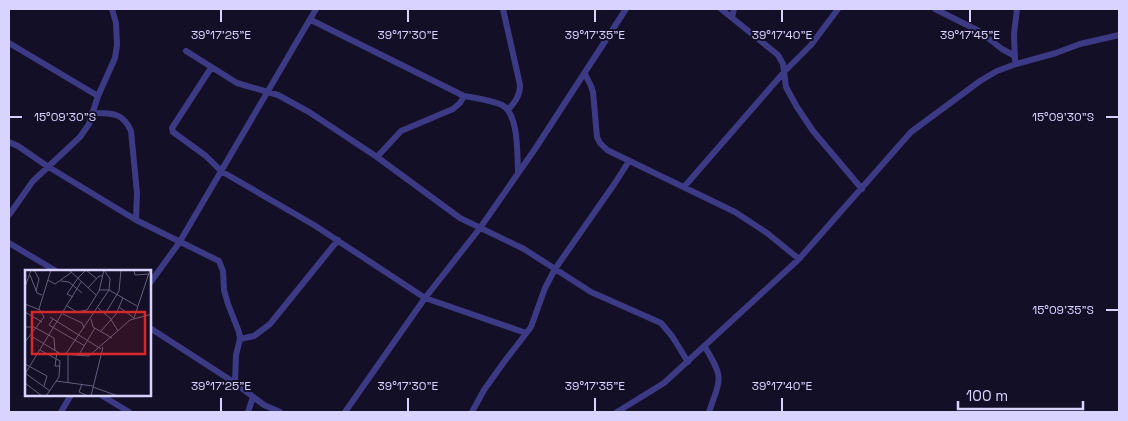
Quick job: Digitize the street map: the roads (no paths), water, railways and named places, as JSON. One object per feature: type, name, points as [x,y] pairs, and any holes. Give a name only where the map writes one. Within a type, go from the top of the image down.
[{"type":"street","points":[[9,215],[33,181],[80,137],[89,124],[98,96],[115,58],[117,45],[116,23],[112,9]]},
{"type":"street","points":[[151,282],[179,243],[316,9]]},
{"type":"street","points":[[503,9],[520,85],[518,99],[508,110]]},
{"type":"street","points":[[345,412],[426,298],[480,228],[585,74],[626,9]]},
{"type":"street","points":[[721,9],[778,55],[785,71],[786,87],[798,107],[814,131],[862,189]]},
{"type":"street","points":[[732,17],[734,9]]},
{"type":"street","points":[[684,187],[785,71],[811,45],[838,9]]},
{"type":"street","points":[[935,9],[978,31],[1015,56]]},
{"type":"street","points":[[1016,64],[1015,21],[1017,9]]},
{"type":"street","points":[[310,20],[464,96],[487,100],[503,106],[508,110],[514,122],[518,171]]},
{"type":"street","points":[[617,412],[664,383],[798,260],[911,132],[980,81],[997,71],[1119,35]]},
{"type":"street","points":[[9,43],[98,96]]},
{"type":"street","points":[[186,51],[237,83],[267,91],[295,104],[377,157],[453,214],[524,249],[591,292],[661,323],[672,336],[688,362]]},
{"type":"street","points":[[211,68],[172,130],[222,171],[338,240],[426,298],[526,333]]},
{"type":"street","points":[[585,74],[593,92],[597,137],[607,150],[715,201],[767,233],[798,260]]},
{"type":"street","points":[[377,157],[401,131],[453,109],[464,96]]},
{"type":"street","points":[[92,113],[109,113],[120,116],[128,123],[132,131],[137,193],[136,220]]},
{"type":"street","points":[[9,142],[136,220],[179,243],[219,261],[228,304],[240,338],[236,355],[234,383]]},
{"type":"street","points":[[472,412],[489,383],[535,319],[545,288],[555,269],[629,161]]},
{"type":"street","points":[[240,338],[254,336],[270,324],[338,240]]},
{"type":"street","points":[[9,243],[54,270]]},
{"type":"street","points":[[151,329],[264,405],[280,412]]},
{"type":"street","points":[[705,347],[719,372],[720,381],[709,412]]},
{"type":"street","points":[[61,412],[70,396]]},
{"type":"street","points":[[103,396],[129,412]]},
{"type":"street","points":[[248,412],[253,397]]}]
